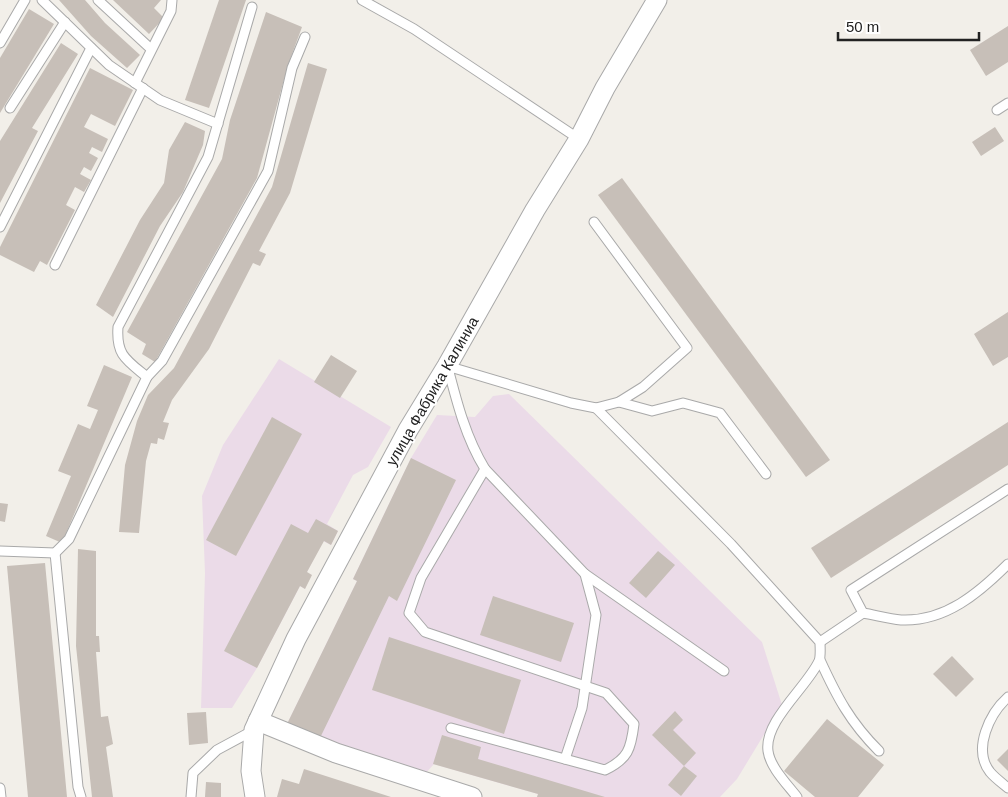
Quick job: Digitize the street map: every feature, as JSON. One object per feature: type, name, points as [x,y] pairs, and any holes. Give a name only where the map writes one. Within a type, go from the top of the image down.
[{"type":"street","name":"улица Фабрика Калиниа","points":[[255,797],[251,771],[256,725],[296,639],[403,439],[447,366],[535,210],[579,139],[605,88],[657,0]]},
{"type":"street","points":[[256,725],[472,797]]},
{"type":"lane","points":[[0,43],[25,0]]},
{"type":"lane","points":[[42,0],[109,65],[160,100],[218,124]]},
{"type":"lane","points":[[98,0],[151,49]]},
{"type":"lane","points":[[135,83],[170,11],[172,0]]},
{"type":"lane","points":[[362,0],[414,29],[579,139]]},
{"type":"lane","points":[[146,377],[124,358],[117,343],[118,326],[208,157],[252,7]]},
{"type":"lane","points":[[10,108],[65,22]]},
{"type":"lane","points":[[0,551],[55,553],[69,539],[146,377],[162,360],[268,171],[292,68],[305,37]]},
{"type":"lane","points":[[0,228],[91,48]]},
{"type":"lane","points":[[55,265],[143,88]]},
{"type":"lane","points":[[997,110],[1008,103]]},
{"type":"lane","points":[[447,366],[571,403],[596,408],[619,402],[642,387],[687,348],[594,222]]},
{"type":"lane","points":[[447,366],[461,416],[477,456],[485,469],[585,574],[724,671]]},
{"type":"lane","points":[[619,402],[652,411],[683,404],[720,413],[766,474]]},
{"type":"lane","points":[[596,408],[731,544],[820,642],[820,660],[839,700],[859,731],[879,751]]},
{"type":"lane","points":[[451,728],[605,770],[619,763],[631,748],[634,724],[606,692],[425,632],[409,612],[421,578],[485,469]]},
{"type":"lane","points":[[863,613],[851,590],[1008,489]]},
{"type":"lane","points":[[55,553],[78,787],[81,797]]},
{"type":"lane","points":[[820,642],[863,613],[902,620],[943,614],[986,586],[1008,564]]},
{"type":"lane","points":[[565,759],[582,708],[596,615],[585,574]]},
{"type":"lane","points":[[797,797],[771,761],[768,750],[772,731],[785,708],[820,660]]},
{"type":"lane","points":[[1008,697],[999,704],[985,733],[982,754],[990,771],[1008,788]]},
{"type":"lane","points":[[191,797],[193,773],[218,750],[256,725]]},
{"type":"lane","points":[[0,788],[1,797]]},
{"type":"shaded area","points":[[279,359],[391,427],[368,467],[353,475],[327,524],[338,531],[331,545],[323,541],[307,572],[305,589],[300,586],[257,668],[232,708],[201,708],[205,573],[202,496],[223,445]]},
{"type":"shaded area","points":[[509,394],[762,642],[782,705],[737,779],[720,797],[537,797],[538,794],[434,764],[424,775],[319,740],[287,724],[357,581],[353,579],[411,458],[437,415],[475,417],[493,396]]},
{"type":"building","points":[[59,0],[85,0],[105,23],[140,55],[127,68],[91,36]]},
{"type":"building","points":[[113,0],[161,0],[154,8],[164,18],[149,34]]},
{"type":"building","points":[[219,0],[246,0],[209,108],[185,100]]},
{"type":"building","points":[[29,9],[54,24],[0,113],[0,58]]},
{"type":"building","points":[[266,12],[302,27],[288,65],[257,178],[155,362],[142,354],[146,344],[127,332],[222,159],[230,120]]},
{"type":"building","points":[[1008,26],[1008,62],[986,76],[970,50]]},
{"type":"building","points":[[61,43],[78,54],[32,128],[38,131],[0,203],[0,141]]},
{"type":"building","points":[[308,63],[327,69],[290,193],[259,251],[266,254],[260,266],[253,263],[209,349],[172,400],[163,422],[169,423],[164,440],[158,438],[157,444],[151,443],[146,461],[139,533],[119,532],[125,465],[137,421],[148,395],[174,368],[272,187]]},
{"type":"building","points":[[90,68],[133,90],[115,126],[91,114],[84,127],[108,139],[102,152],[92,147],[89,153],[98,158],[91,171],[84,167],[80,174],[91,180],[84,192],[75,187],[66,205],[75,210],[47,265],[40,261],[34,272],[0,255],[0,247]]},
{"type":"building","points":[[185,122],[205,131],[203,145],[183,192],[160,226],[113,317],[96,305],[140,220],[164,183],[169,150]]},
{"type":"building","points":[[995,127],[1004,141],[981,156],[972,142]]},
{"type":"building","points":[[622,178],[830,460],[806,477],[598,195]]},
{"type":"building","points":[[1008,312],[1008,357],[993,366],[974,334]]},
{"type":"building","points":[[331,355],[357,371],[340,398],[314,382]]},
{"type":"building","points":[[104,365],[132,377],[62,543],[46,536],[71,476],[58,471],[78,424],[90,429],[98,410],[87,406]]},
{"type":"building","points":[[272,417],[302,434],[236,556],[206,540]]},
{"type":"building","points":[[1008,422],[1008,465],[831,578],[811,548]]},
{"type":"building","points":[[411,458],[456,480],[397,601],[389,596],[319,740],[287,724],[357,581],[353,579]]},
{"type":"building","points":[[0,503],[8,504],[5,522],[0,521]]},
{"type":"building","points":[[316,519],[338,531],[331,545],[324,541],[307,572],[312,575],[305,589],[300,586],[257,668],[224,651],[291,524],[308,533]]},
{"type":"building","points":[[78,549],[96,551],[96,636],[99,636],[100,652],[96,652],[101,717],[108,716],[113,744],[106,747],[113,797],[92,797],[76,646]]},
{"type":"building","points":[[658,551],[675,565],[646,598],[629,583]]},
{"type":"building","points":[[45,563],[67,797],[28,797],[7,566]]},
{"type":"building","points":[[493,596],[574,623],[561,662],[480,635]]},
{"type":"building","points":[[389,637],[521,680],[504,734],[372,690]]},
{"type":"building","points":[[952,656],[974,679],[956,697],[933,674]]},
{"type":"building","points":[[675,711],[683,720],[673,730],[696,753],[684,766],[652,735]]},
{"type":"building","points":[[206,712],[208,743],[189,745],[187,713]]},
{"type":"building","points":[[827,719],[884,765],[858,797],[815,797],[784,771]]},
{"type":"building","points":[[442,735],[481,747],[478,759],[605,797],[537,797],[538,794],[433,764]]},
{"type":"building","points":[[1008,749],[1008,771],[997,760]]},
{"type":"building","points":[[684,766],[697,776],[681,796],[668,785]]},
{"type":"building","points":[[304,769],[391,797],[277,797],[282,779],[299,784]]},
{"type":"building","points":[[206,782],[221,783],[221,797],[205,797]]}]
